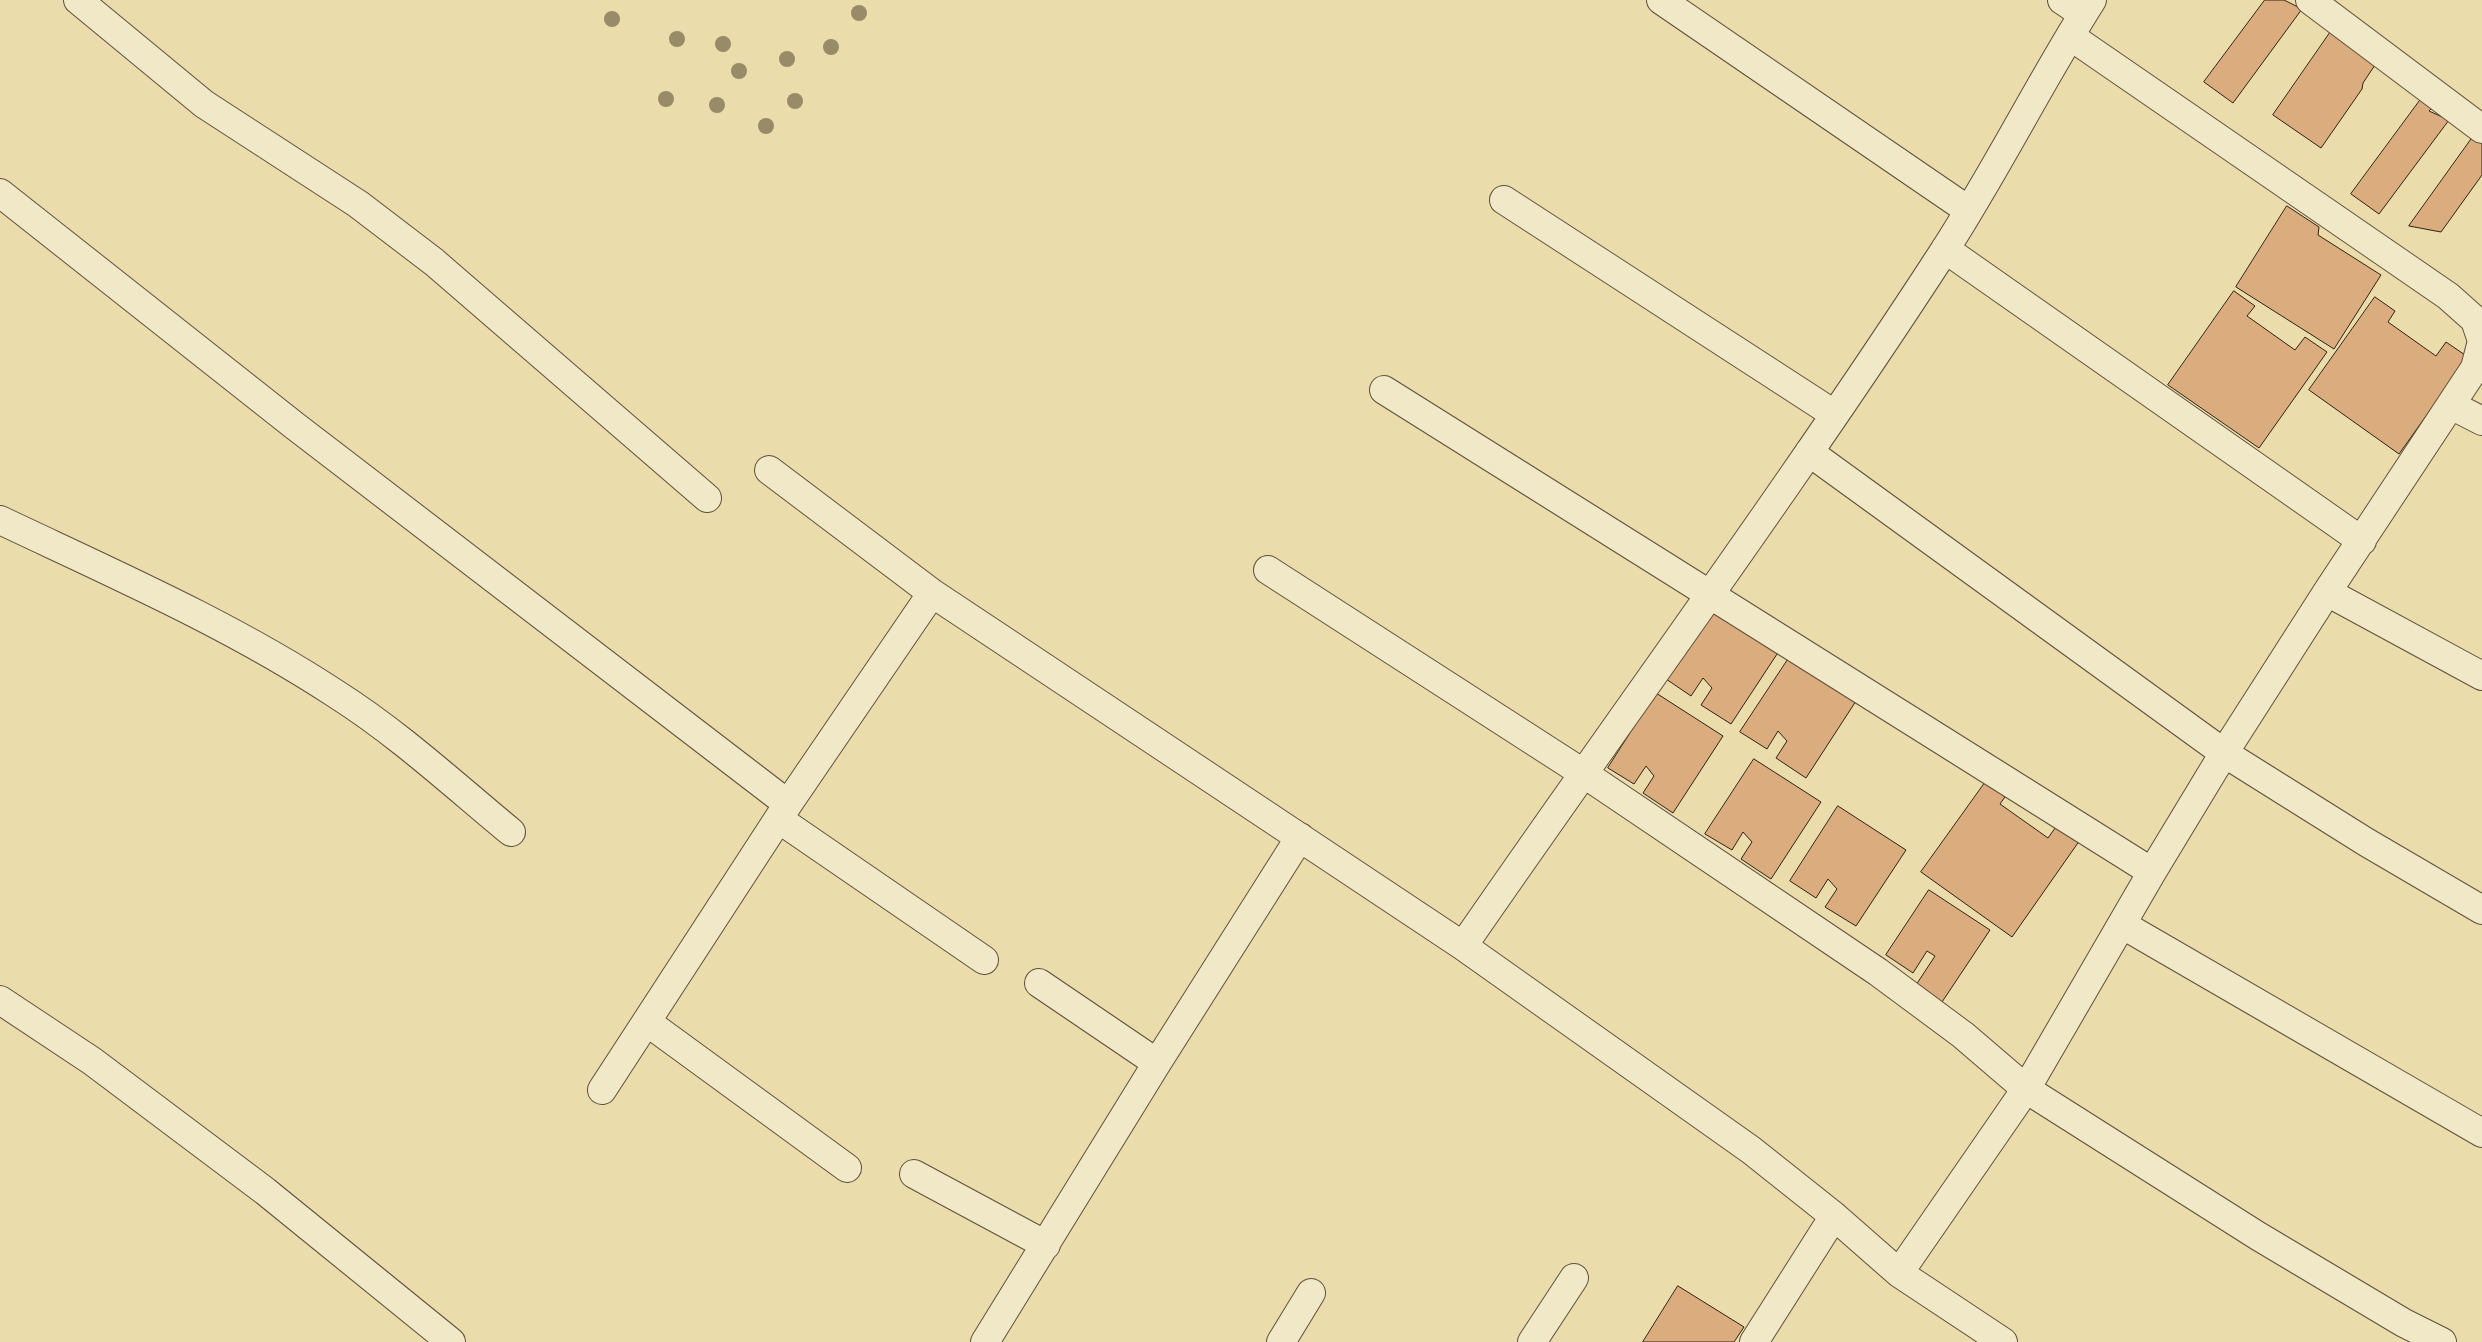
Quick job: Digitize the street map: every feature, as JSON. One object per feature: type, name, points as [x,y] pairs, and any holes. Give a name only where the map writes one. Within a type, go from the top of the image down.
[{"type":"street","points":[[78,0],[204,104],[358,204],[434,262],[706,498]]},
{"type":"street","points":[[1661,0],[1968,210]]},
{"type":"street","points":[[2310,0],[2482,129]]},
{"type":"street","points":[[1463,946],[1809,452],[1945,249],[2077,13],[2448,296],[2475,320],[2482,341],[2475,368],[2327,592],[2224,754],[2152,872],[2026,1089],[1899,1273]]},
{"type":"street","points":[[0,193],[784,812],[984,960]]},
{"type":"street","points":[[1504,200],[1834,414]]},
{"type":"street","points":[[1945,249],[2362,541]]},
{"type":"street","points":[[1384,390],[2152,872]]},
{"type":"street","points":[[2451,404],[2482,421]]},
{"type":"street","points":[[1809,452],[2224,754],[2366,842],[2482,910]]},
{"type":"street","points":[[769,470],[932,593],[1463,946],[1751,1150],[1834,1216],[1899,1273],[2002,1342]]},
{"type":"street","points":[[0,520],[270,653],[337,694],[401,740],[511,832]]},
{"type":"street","points":[[1268,570],[1583,773],[1878,972],[1963,1036],[2026,1089],[2258,1236],[2404,1322],[2442,1342]]},
{"type":"street","points":[[2327,592],[2482,676]]},
{"type":"street","points":[[602,1090],[784,812],[932,593]]},
{"type":"street","points":[[985,1342],[1157,1063],[1300,837]]},
{"type":"street","points":[[2123,924],[2482,1134]]},
{"type":"street","points":[[1039,983],[1157,1063]]},
{"type":"street","points":[[0,1000],[92,1061],[265,1191],[451,1342]]},
{"type":"street","points":[[647,1022],[847,1168]]},
{"type":"street","points":[[914,1174],[1046,1245]]},
{"type":"street","points":[[1754,1342],[1834,1216]]},
{"type":"street","points":[[1532,1342],[1574,1278]]},
{"type":"street","points":[[1281,1342],[1312,1293]]},
{"type":"building","points":[[2265,0],[2284,0],[2302,9],[2233,103],[2204,82]]},
{"type":"building","points":[[2334,27],[2379,59],[2363,83],[2362,89],[2321,148],[2273,115]]},
{"type":"building","points":[[2424,95],[2433,107],[2429,111],[2449,120],[2379,214],[2351,194]]},
{"type":"building","points":[[2475,134],[2482,139],[2482,175],[2441,232],[2409,226]]},
{"type":"building","points":[[2287,206],[2319,227],[2318,235],[2381,275],[2334,349],[2236,287]]},
{"type":"building","points":[[2234,291],[2255,306],[2247,316],[2295,350],[2305,337],[2327,352],[2259,448],[2168,385]]},
{"type":"building","points":[[2375,297],[2395,311],[2388,322],[2436,356],[2446,342],[2468,357],[2399,454],[2309,390]]},
{"type":"building","points":[[1714,604],[1781,648],[1731,724],[1701,705],[1712,688],[1703,678],[1691,696],[1666,679]]},
{"type":"building","points":[[1789,658],[1856,701],[1806,778],[1776,758],[1787,741],[1778,731],[1767,749],[1740,732]]},
{"type":"building","points":[[1656,693],[1723,736],[1673,813],[1643,793],[1654,776],[1646,766],[1634,784],[1608,768]]},
{"type":"building","points":[[1754,759],[1821,802],[1771,879],[1741,859],[1752,842],[1743,832],[1732,850],[1705,834]]},
{"type":"building","points":[[1987,780],[2007,794],[2000,804],[2048,838],[2058,824],[2080,840],[2012,937],[1921,872]]},
{"type":"building","points":[[1838,806],[1906,850],[1856,926],[1825,907],[1837,889],[1828,879],[1816,898],[1790,881]]},
{"type":"building","points":[[1929,890],[1990,930],[1942,1002],[1916,985],[1935,956],[1927,951],[1913,973],[1886,955]]},
{"type":"building","points":[[1678,1286],[1744,1327],[1734,1342],[1643,1342]]}]
